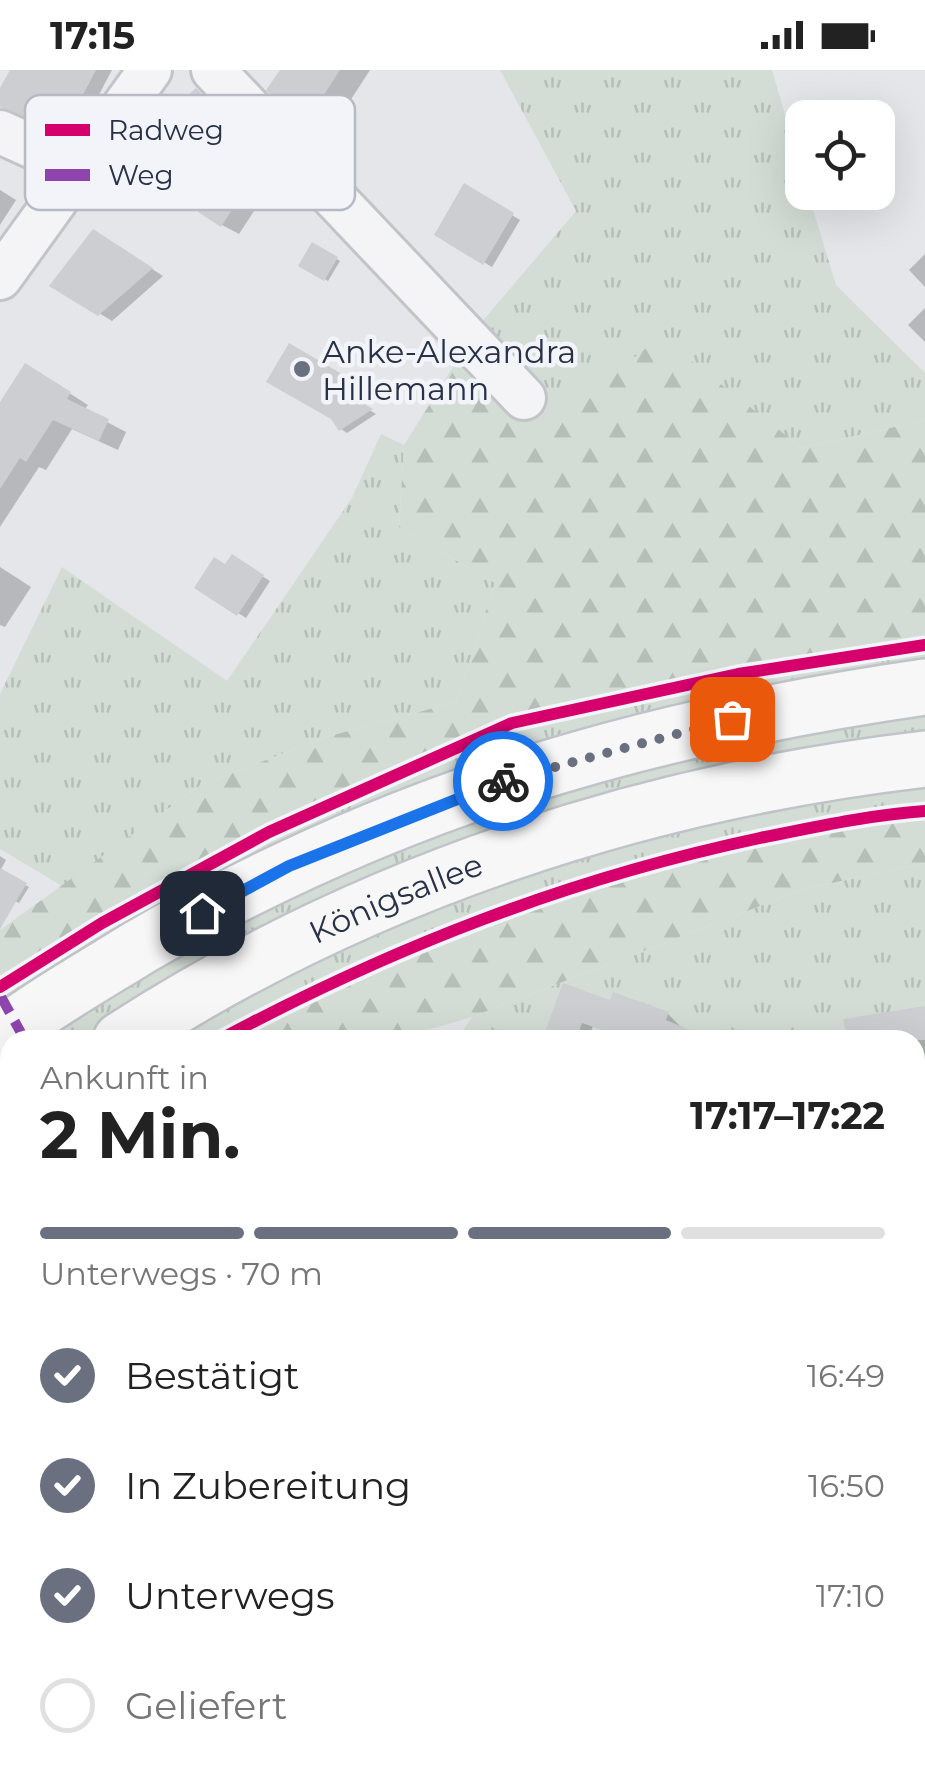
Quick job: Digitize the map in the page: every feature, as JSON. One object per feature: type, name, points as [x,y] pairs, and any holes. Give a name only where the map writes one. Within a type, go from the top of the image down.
[{"type":"main road","points":[[11,1030],[173,928],[289,866],[409,815],[531,770],[656,736],[770,710],[925,687]]},
{"type":"main road","name":"Königsallee","points":[[138,1030],[261,959],[402,893],[548,837],[746,786],[925,758]]},
{"type":"street","points":[[133,95],[150,70]]},
{"type":"street","points":[[213,70],[237,95]]},
{"type":"street","points":[[0,132],[25,144]]},
{"type":"street","points":[[0,278],[52,210]]},
{"type":"street","points":[[346,210],[524,398]]},
{"type":"green space","points":[[500,70],[772,70],[785,115],[785,210],[813,210],[836,285],[925,373],[925,420],[802,448],[661,338],[562,413],[480,324],[576,211]]},
{"type":"green space","points":[[480,324],[562,412],[661,337],[802,448],[925,420],[925,650],[741,678],[514,725],[207,865],[0,987],[0,930],[201,785],[326,737],[456,702],[495,583],[399,527],[404,445]]},
{"type":"green space","points":[[381,434],[404,445],[399,527],[495,583],[456,702],[326,737],[201,785],[62,886],[0,849],[0,694],[62,567],[227,681],[352,498]]},
{"type":"green space","points":[[925,650],[925,808],[872,812],[713,845],[535,897],[308,993],[255,1030],[0,1030],[0,987],[207,865],[514,725],[741,678]]},
{"type":"green space","points":[[925,808],[925,863],[804,889],[472,1017],[427,1030],[255,1030],[308,993],[535,897],[713,845],[872,812]]},
{"type":"green space","points":[[925,863],[925,1030],[464,1030],[472,1017],[804,889]]},
{"type":"building","points":[[10,70],[96,70],[83,95],[25,95],[25,117],[0,107],[0,88]]},
{"type":"building","points":[[280,70],[340,70],[324,95],[271,95],[266,90]]},
{"type":"building","points":[[464,183],[514,213],[483,265],[434,235]]},
{"type":"building","points":[[200,210],[232,210],[221,227]]},
{"type":"building","points":[[93,229],[153,268],[98,316],[49,286]]},
{"type":"building","points":[[312,242],[338,257],[324,281],[298,266]]},
{"type":"building","points":[[289,343],[347,377],[340,390],[373,409],[339,431],[331,419],[266,382]]},
{"type":"building","points":[[25,363],[71,392],[67,399],[109,419],[99,441],[53,420],[26,462],[20,458],[0,489],[0,402]]},
{"type":"building","points":[[232,554],[264,575],[237,616],[194,588],[214,557],[225,564]]},
{"type":"building","points":[[0,868],[27,883],[0,929]]},
{"type":"building","points":[[563,983],[610,1000],[613,992],[669,1012],[666,1020],[690,1030],[602,1030],[582,1023],[580,1030],[546,1030]]},
{"type":"building","points":[[925,1006],[925,1030],[845,1030],[843,1019]]},
{"type":"marked path","points":[[0,995],[19,1030]]},
{"type":"cycle path","points":[[0,987],[102,923],[269,832],[512,723],[738,674],[925,645]]},
{"type":"cycle path","points":[[238,1030],[416,946],[550,895],[760,838],[863,818],[925,811]]},
{"type":"way so far","points":[[503,781],[656,736],[732,719]]},
{"type":"place","name":"Anke-Alexandra Hillemann","points":[[302,369]]},
{"type":"route","points":[[202,913],[289,866],[409,815],[503,781]]}]
